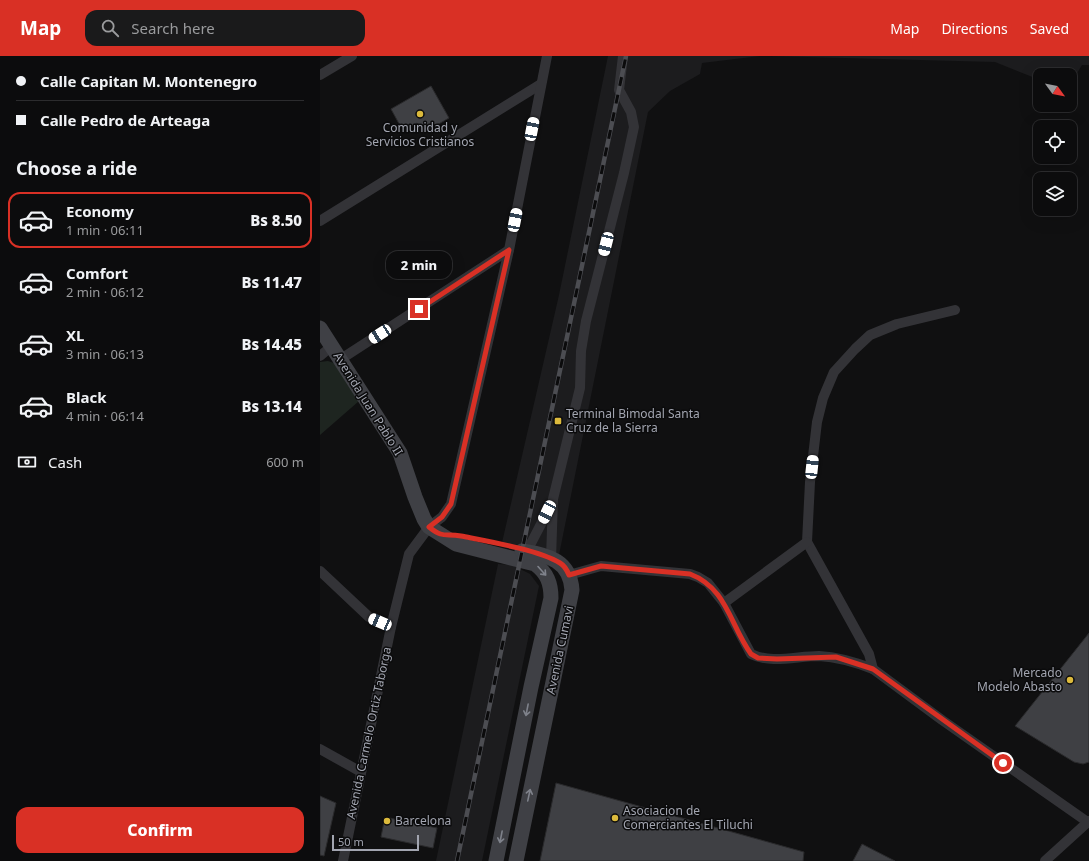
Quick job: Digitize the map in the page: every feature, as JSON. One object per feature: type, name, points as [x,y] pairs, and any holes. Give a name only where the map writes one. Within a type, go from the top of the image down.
[{"type":"street","points":[[320,74],[352,56]]},
{"type":"street","name":"Avenida Carmelo Ortiz Taborga","points":[[342,861],[391,627],[409,554],[435,531],[451,504],[509,250],[547,56]]},
{"type":"street","points":[[551,559],[553,499],[580,388],[581,351],[586,321],[624,173],[634,127],[631,112],[619,90],[623,56]]},
{"type":"street","points":[[320,222],[541,84]]},
{"type":"street","points":[[341,359],[509,250]]},
{"type":"street","points":[[873,669],[869,654],[807,542],[810,482],[817,422],[823,398],[834,372],[870,335],[897,324],[955,310]]},
{"type":"street","name":"Avenida Juan Pablo II","points":[[320,328],[400,453],[414,497],[424,519],[435,531]]},
{"type":"street","points":[[320,356],[332,346]]},
{"type":"street","points":[[527,552],[553,499]]},
{"type":"street","points":[[435,531],[551,559],[565,567],[569,575],[601,566],[690,574],[708,583],[724,603],[745,646],[751,654],[758,658],[777,659],[836,657],[873,669],[942,720],[1089,822],[1045,861]]},
{"type":"street","name":"Avenida Cumavi","points":[[435,531],[456,544],[535,564],[543,570],[548,577],[551,587],[551,598],[531,687],[496,861]]},
{"type":"street","points":[[724,603],[807,542]]},
{"type":"street","points":[[320,571],[369,617],[391,627]]},
{"type":"street","name":"Avenida Cumavi","points":[[516,861],[572,590],[569,575]]},
{"type":"street","points":[[531,687],[551,691]]},
{"type":"street","points":[[320,749],[361,772]]},
{"type":"shaded area","name":"Terminal Bimodal Santa Cruz de la Sierra","points":[[608,56],[760,56],[702,63],[700,74],[670,91],[648,112],[558,560],[501,547],[559,295]]},
{"type":"shaded area","points":[[769,56],[1089,56],[1089,65],[1082,65],[1077,73],[1077,68],[1033,68],[1033,77],[995,62]]},
{"type":"shaded area","points":[[328,361],[334,363],[359,401],[320,435],[320,362]]},
{"type":"shaded area","points":[[498,564],[512,565],[530,574],[539,586],[482,861],[436,861]]},
{"type":"building","name":"Comunidad y Servicios Cristianos","points":[[431,86],[449,118],[423,133],[417,123],[403,131],[391,109]]},
{"type":"building","name":"Mercado Modelo Abasto","points":[[1089,633],[1089,762],[1083,764],[1074,762],[1015,726]]},
{"type":"building","name":"Asociacion de Comerciantes El Tiluchi","points":[[556,783],[804,852],[803,861],[540,861]]},
{"type":"building","points":[[320,796],[336,803],[324,856],[320,855]]},
{"type":"building","points":[[385,817],[437,828],[433,848],[381,837]]},
{"type":"building","points":[[862,844],[895,861],[853,861]]},
{"type":"railway","points":[[457,861],[626,56]]},
{"type":"place","name":"Comunidad y Servicios Cristianos","points":[[420,114]]},
{"type":"place","name":"Terminal Bimodal Santa Cruz de la Sierra","points":[[558,421]]},
{"type":"place","name":"Mercado Modelo Abasto","points":[[1070,680]]},
{"type":"place","name":"Asociacion de Comerciantes El Tiluchi","points":[[615,818]]},
{"type":"place","name":"Barcelona","points":[[387,821]]},
{"type":"route","points":[[419,309],[509,250],[451,504],[442,517],[429,527],[441,535],[458,536],[551,559],[565,567],[569,575],[593,567],[601,566],[690,574],[698,577],[708,583],[724,603],[745,646],[751,654],[758,658],[777,659],[817,656],[836,657],[873,669],[1003,763]]}]
